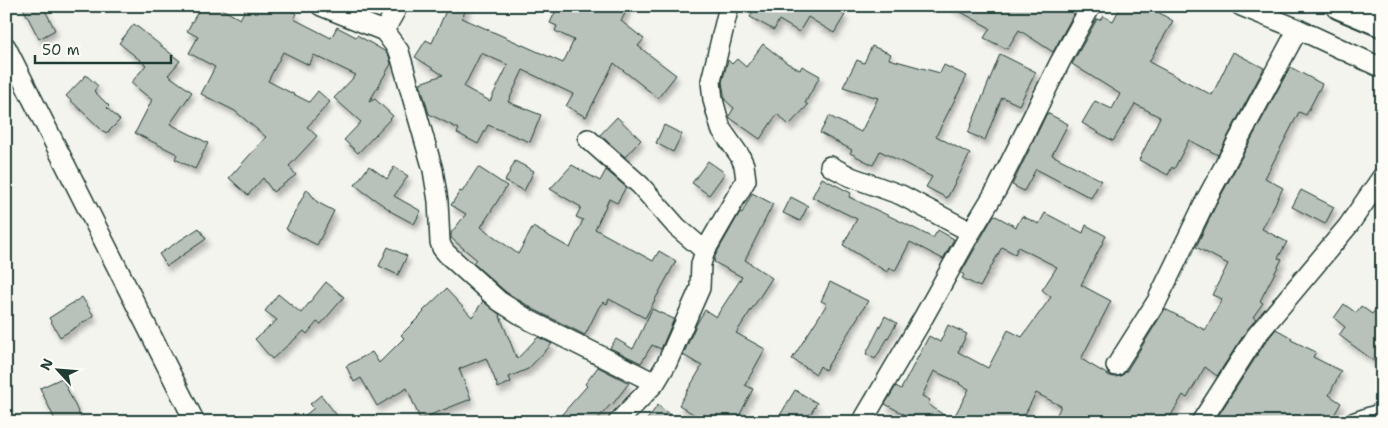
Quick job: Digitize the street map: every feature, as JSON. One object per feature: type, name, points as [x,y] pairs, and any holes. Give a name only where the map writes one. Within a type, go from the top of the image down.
[{"type":"main road","points":[[1339,6],[1382,24]]},
{"type":"street","points":[[321,6],[384,31],[399,51],[433,170],[442,248],[472,278],[499,301],[529,320],[655,383]]},
{"type":"street","points":[[384,31],[398,6]]},
{"type":"street","points":[[618,422],[655,383],[667,363],[700,288],[701,264],[705,251],[746,180],[744,164],[721,129],[712,100],[711,81],[729,6]]},
{"type":"street","points":[[862,422],[922,320],[970,232],[997,189],[1060,62],[1091,6]]},
{"type":"street","points":[[1241,6],[1298,29],[1382,68]]},
{"type":"street","points":[[1116,366],[1156,301],[1207,198],[1298,29]]},
{"type":"street","points":[[8,56],[194,422]]},
{"type":"street","points":[[588,139],[640,185],[677,227],[705,251]]},
{"type":"street","points":[[830,166],[851,178],[901,195],[970,232]]},
{"type":"street","points":[[1208,420],[1256,336],[1348,226],[1382,177]]},
{"type":"street","points":[[1356,422],[1382,413]]},
{"type":"building","points":[[22,6],[43,6],[55,30],[39,39]]},
{"type":"building","points":[[201,6],[216,6],[240,19],[247,6],[282,6],[297,14],[294,19],[331,38],[337,27],[356,37],[357,35],[386,52],[389,56],[391,64],[369,102],[375,99],[393,116],[358,153],[344,140],[361,122],[334,98],[356,75],[314,55],[309,65],[283,52],[268,81],[309,102],[318,91],[330,102],[307,127],[317,136],[289,166],[296,175],[273,192],[263,178],[248,195],[229,178],[266,137],[235,111],[201,94],[215,67],[189,53],[198,37],[187,31]]},
{"type":"building","points":[[448,6],[468,6],[462,18],[563,63],[574,40],[555,31],[557,26],[550,23],[558,6],[629,6],[621,21],[644,39],[638,46],[676,75],[658,98],[614,63],[586,117],[566,106],[573,94],[523,70],[508,102],[541,115],[530,142],[488,125],[478,144],[457,133],[459,129],[429,114],[420,83],[443,75],[415,57],[426,40],[432,43]],"holes":[[[481,53],[508,65],[490,101],[464,87]]]},
{"type":"building","points":[[756,6],[831,6],[845,15],[834,33],[808,17],[799,32],[779,20],[774,30],[750,17]]},
{"type":"building","points":[[950,6],[1074,6],[1077,8],[1053,52],[1019,30],[1007,49],[984,38],[990,28]]},
{"type":"building","points":[[1121,6],[1148,6],[1173,21],[1149,62],[1212,95],[1233,52],[1264,68],[1218,155],[1189,140],[1174,169],[1172,167],[1168,175],[1139,160],[1160,117],[1135,104],[1113,141],[1082,123],[1095,101],[1112,109],[1120,94],[1072,64],[1097,19],[1100,20],[1103,16],[1113,21]]},
{"type":"building","points":[[134,24],[180,61],[168,75],[192,92],[170,124],[208,143],[195,169],[175,159],[177,154],[135,133],[152,100],[131,83],[146,65],[119,43]]},
{"type":"building","points":[[763,44],[787,63],[800,70],[802,66],[820,76],[805,103],[808,105],[789,125],[777,114],[760,139],[730,118],[729,116],[734,108],[725,100],[722,82],[728,60],[732,64],[737,59],[746,67]]},
{"type":"building","points":[[872,46],[891,54],[889,59],[940,73],[944,65],[967,76],[936,136],[970,154],[947,198],[926,187],[932,177],[880,151],[873,165],[850,153],[852,150],[820,133],[829,116],[861,132],[878,98],[843,87],[857,60],[864,63]]},
{"type":"building","points":[[1000,54],[1036,72],[1019,105],[1002,97],[985,140],[968,133]]},
{"type":"building","points":[[1290,67],[1322,84],[1306,115],[1299,112],[1265,178],[1283,188],[1262,229],[1287,242],[1278,258],[1282,259],[1260,301],[1263,303],[1253,317],[1256,319],[1217,376],[1205,367],[1187,398],[1183,395],[1167,422],[1053,422],[1061,406],[1036,393],[1021,422],[919,422],[885,404],[896,386],[901,389],[929,336],[940,342],[948,325],[967,334],[958,352],[988,368],[1008,330],[1022,337],[1051,297],[1042,290],[1057,267],[1018,247],[1015,254],[1002,247],[980,287],[962,278],[964,275],[961,273],[994,215],[1016,227],[1022,216],[1039,224],[1045,213],[1083,233],[1086,225],[1106,236],[1081,285],[1111,301],[1081,359],[1115,377],[1121,376],[1126,372],[1165,309],[1205,330],[1222,299],[1212,295],[1228,264],[1196,247],[1217,203]],"holes":[[[934,371],[969,389],[952,421],[928,404],[930,400],[922,396]]]},
{"type":"building","points":[[86,75],[98,86],[94,91],[109,106],[107,108],[120,120],[106,134],[66,96]]},
{"type":"building","points":[[1047,113],[1068,124],[1052,155],[1101,180],[1091,198],[1036,169],[1024,191],[1012,185]]},
{"type":"building","points":[[617,117],[641,140],[625,157],[600,135]]},
{"type":"building","points":[[664,125],[682,134],[673,152],[656,143]]},
{"type":"building","points":[[515,161],[534,171],[524,191],[505,181]]},
{"type":"building","points":[[708,161],[725,173],[709,195],[692,183]]},
{"type":"building","points":[[572,165],[600,181],[606,170],[626,187],[617,203],[609,199],[595,229],[653,261],[659,251],[676,261],[645,318],[609,299],[607,304],[603,302],[599,307],[585,335],[535,310],[506,292],[473,263],[476,259],[451,238],[451,233],[466,214],[451,205],[478,167],[507,186],[481,227],[518,254],[533,227],[570,248],[583,220],[576,217],[581,207],[550,189]]},
{"type":"building","points":[[369,166],[387,179],[394,167],[408,176],[394,196],[421,211],[414,224],[390,211],[355,185]]},
{"type":"building","points":[[822,178],[851,193],[849,197],[933,238],[938,230],[954,239],[943,259],[910,242],[895,271],[889,268],[887,272],[843,245],[857,219],[812,197]]},
{"type":"building","points":[[307,189],[317,202],[334,211],[317,245],[286,229]]},
{"type":"building","points":[[1301,190],[1334,207],[1325,224],[1292,207]]},
{"type":"building","points":[[752,193],[773,204],[745,260],[772,278],[736,333],[765,349],[745,385],[753,389],[736,422],[706,422],[679,405],[702,366],[683,355],[705,310],[716,317],[742,277],[714,262],[715,256],[740,212],[742,213]]},
{"type":"building","points":[[791,197],[808,206],[800,221],[783,213]]},
{"type":"building","points":[[199,228],[206,239],[167,266],[159,254]]},
{"type":"building","points":[[388,247],[407,256],[398,275],[379,266]]},
{"type":"building","points":[[326,282],[344,297],[321,324],[317,322],[307,334],[304,331],[272,359],[255,339],[277,320],[265,311],[278,294],[301,313]]},
{"type":"building","points":[[830,282],[868,301],[825,370],[820,366],[816,374],[792,359],[827,304],[821,301]]},
{"type":"building","points":[[446,289],[472,317],[483,301],[499,314],[517,359],[538,337],[552,344],[528,369],[509,377],[511,382],[498,388],[486,358],[459,369],[471,399],[420,419],[407,388],[377,406],[361,378],[354,382],[346,366],[372,352],[379,363],[404,338],[401,335]]},
{"type":"building","points":[[82,297],[94,316],[60,337],[49,318]]},
{"type":"building","points":[[1382,301],[1382,367],[1339,335],[1345,327],[1334,318],[1344,304],[1356,313],[1361,306],[1372,314]]},
{"type":"building","points":[[652,309],[674,319],[661,349],[652,345],[641,363],[610,348],[616,339],[633,349]]},
{"type":"building","points":[[885,316],[897,323],[875,359],[866,354]]},
{"type":"building","points":[[1276,329],[1292,338],[1291,340],[1316,352],[1313,357],[1341,371],[1329,395],[1341,403],[1330,422],[1230,422],[1218,416]]},
{"type":"building","points":[[598,367],[629,383],[612,405],[595,422],[555,422],[587,386],[585,384]]},
{"type":"building","points":[[62,378],[83,422],[56,422],[40,388]]},
{"type":"building","points":[[795,390],[817,403],[806,422],[776,422]]},
{"type":"building","points":[[321,395],[342,422],[297,422],[314,408],[310,404]]},
{"type":"building","points":[[658,405],[678,422],[645,422]]}]
